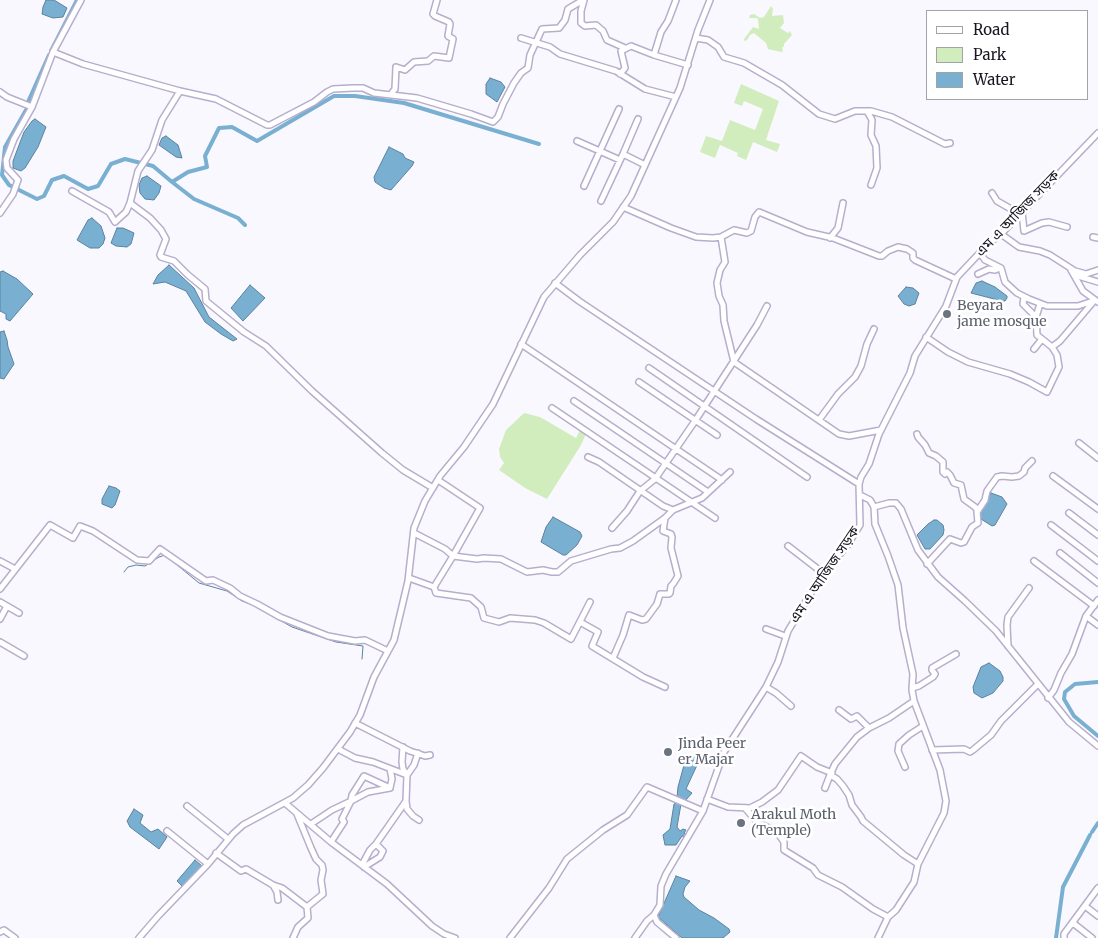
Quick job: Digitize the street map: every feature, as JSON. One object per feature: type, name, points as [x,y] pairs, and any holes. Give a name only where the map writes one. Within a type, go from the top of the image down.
[{"type":"street","points":[[0,213],[13,194],[18,180],[7,168],[6,160],[14,139],[32,107],[53,52],[80,0]]},
{"type":"street","points":[[391,94],[395,89],[396,67],[405,70],[414,62],[428,61],[434,56],[449,58],[453,40],[448,36],[450,24],[433,14],[437,0]]},
{"type":"street","points":[[53,52],[83,64],[216,99],[267,125],[314,102],[327,92],[363,88],[374,93],[417,98],[493,122],[498,117],[514,83],[521,73],[528,68],[530,55],[542,29],[559,28],[565,20],[568,8],[583,0]]},
{"type":"street","points":[[583,0],[581,22],[585,26],[596,25],[604,31],[607,40],[625,48]]},
{"type":"street","points":[[654,55],[660,32],[668,21],[676,0]]},
{"type":"street","points":[[139,938],[208,864],[228,839],[243,825],[293,798],[308,785],[338,749],[355,723],[374,677],[394,640],[408,578],[414,533],[423,507],[438,480],[464,447],[493,404],[544,296],[580,255],[613,222],[631,196],[676,97],[710,0]]},
{"type":"street","points":[[521,38],[550,47],[560,54],[620,74],[645,89],[676,97]]},
{"type":"street","points":[[696,38],[708,40],[718,47],[724,57],[744,63],[782,85],[819,114],[835,119],[856,111],[867,111],[892,117],[945,144],[950,143]]},
{"type":"street","points":[[620,74],[625,68],[621,50],[631,46],[688,65]]},
{"type":"street","points":[[72,191],[109,212],[115,222],[126,212],[138,171],[152,150],[162,120],[180,91]]},
{"type":"street","points":[[0,92],[7,97],[32,107]]},
{"type":"street","points":[[584,186],[619,109]]},
{"type":"street","points":[[867,111],[872,120],[871,135],[876,146],[877,168],[872,184]]},
{"type":"street","points":[[601,201],[638,119]]},
{"type":"street","name":"এম এ আজিজ সড়ক","points":[[635,938],[660,905],[662,886],[666,874],[703,811],[724,752],[766,687],[778,662],[785,636],[823,573],[847,546],[860,525],[859,484],[869,464],[881,430],[910,372],[915,356],[946,306],[956,279],[1098,132]]},
{"type":"street","points":[[577,141],[600,151],[645,165]]},
{"type":"street","points":[[992,192],[997,201],[1011,209],[1014,216]]},
{"type":"street","points":[[130,203],[150,218],[161,230],[166,239],[161,257],[174,261],[205,289],[206,302],[236,326],[266,346],[312,391],[382,453],[403,470],[433,488]]},
{"type":"street","points":[[830,238],[838,228],[844,203]]},
{"type":"street","points":[[623,207],[696,237],[721,237],[734,230],[747,233],[751,231],[755,217],[759,212],[807,232],[882,256],[888,250],[898,246],[907,249],[913,254],[914,260],[956,279]]},
{"type":"street","points":[[1022,212],[1024,231],[1049,222],[1067,227]]},
{"type":"street","points":[[1001,234],[1019,247],[1050,255],[1075,271],[1086,274],[1098,270]]},
{"type":"street","points":[[721,237],[725,262],[720,270],[717,284],[734,362],[839,434],[849,436],[881,430]]},
{"type":"street","points":[[980,253],[985,260],[1001,268],[1005,282],[1016,293],[1040,304],[1047,306],[1078,306],[1096,301]]},
{"type":"street","points":[[1067,266],[1075,275],[1083,291],[1096,301]]},
{"type":"street","points":[[978,274],[989,269],[1001,268]]},
{"type":"street","points":[[1075,275],[1098,282]]},
{"type":"street","points":[[555,283],[714,391],[859,484]]},
{"type":"street","points":[[1024,297],[1023,304],[1036,317]]},
{"type":"street","points":[[1052,347],[1060,342],[1096,301]]},
{"type":"street","points":[[926,337],[948,352],[968,362],[1010,374],[1048,392],[1059,367],[1057,355],[1052,347],[1037,335],[1036,317],[1040,304]]},
{"type":"street","points":[[612,528],[627,511],[640,491],[655,478],[665,464],[758,325],[767,306]]},
{"type":"street","points":[[819,420],[838,394],[855,377],[861,366],[867,344],[874,329]]},
{"type":"street","points":[[1034,349],[1042,339]]},
{"type":"street","points":[[521,344],[722,480]]},
{"type":"street","points":[[649,368],[807,477]]},
{"type":"street","points":[[638,382],[716,435]]},
{"type":"street","points":[[574,401],[708,492]]},
{"type":"street","points":[[552,408],[715,518]]},
{"type":"street","points":[[917,434],[929,453],[943,462],[943,472],[945,474],[947,472],[950,475],[954,483],[961,485],[964,499],[978,511]]},
{"type":"street","points":[[1080,443],[1098,458]]},
{"type":"street","points":[[588,457],[600,462],[640,491],[673,510]]},
{"type":"street","points":[[927,564],[950,539],[961,543],[964,542],[972,527],[978,524],[978,511],[985,500],[987,491],[997,477],[1019,476],[1032,461]]},
{"type":"street","points":[[414,533],[445,549],[453,556],[501,559],[527,572],[558,572],[571,561],[625,546],[665,518],[673,510],[702,498],[730,472]]},
{"type":"street","points":[[1053,476],[1098,509]]},
{"type":"street","points":[[438,480],[480,508],[434,587],[436,593],[471,598],[481,607],[484,618],[499,622],[510,618],[535,620],[544,623],[571,639],[590,602]]},
{"type":"street","points":[[860,495],[870,500],[874,507],[875,524],[898,586],[903,628],[913,674],[912,688],[914,701],[940,770],[946,806],[918,864],[914,882],[896,910],[888,918],[878,938]]},
{"type":"street","points":[[874,507],[896,503],[901,509],[918,550],[927,564],[1008,646],[1069,722],[1098,746]]},
{"type":"street","points":[[1069,513],[1098,534]]},
{"type":"street","points":[[613,658],[624,636],[629,615],[642,620],[646,619],[657,604],[660,594],[670,593],[671,586],[678,576],[671,548],[671,534],[663,531],[665,518]]},
{"type":"street","points":[[0,589],[50,525],[72,538],[80,526],[93,531],[137,560],[149,561],[160,549],[206,581],[213,580],[230,588],[240,596],[280,617],[328,636],[355,641],[365,640],[388,651]]},
{"type":"street","points":[[1051,525],[1098,561]]},
{"type":"street","points":[[788,546],[823,573]]},
{"type":"street","points":[[1060,553],[1098,584]]},
{"type":"street","points":[[0,560],[15,569]]},
{"type":"street","points":[[1034,561],[1094,606]]},
{"type":"street","points":[[408,578],[434,587]]},
{"type":"street","points":[[1008,646],[1006,625],[1008,617],[1029,588]]},
{"type":"street","points":[[1048,698],[1072,654],[1086,616],[1098,600]]},
{"type":"street","points":[[0,602],[19,614]]},
{"type":"street","points":[[0,619],[8,606]]},
{"type":"street","points":[[1086,616],[1098,625]]},
{"type":"street","points":[[580,622],[598,632],[592,646],[642,676],[665,687]]},
{"type":"street","points":[[766,629],[785,636]]},
{"type":"street","points":[[0,642],[24,656]]},
{"type":"street","points":[[912,688],[933,677],[935,674],[932,668],[956,654]]},
{"type":"street","points":[[932,750],[964,749],[970,752],[991,735],[1001,721],[1038,684]]},
{"type":"street","points":[[766,687],[791,706]]},
{"type":"street","points":[[825,788],[835,764],[857,737],[914,701]]},
{"type":"street","points":[[839,710],[851,719],[857,716],[869,728]]},
{"type":"street","points":[[355,723],[402,747],[425,756],[430,755]]},
{"type":"street","points":[[905,767],[898,751],[899,744],[909,734],[923,726]]},
{"type":"street","points":[[402,747],[403,769],[407,775]]},
{"type":"street","points":[[338,749],[354,758],[373,762],[407,775]]},
{"type":"street","points":[[418,753],[414,765],[407,775],[406,801],[407,809],[419,820]]},
{"type":"street","points":[[707,799],[728,807],[750,808],[778,790],[802,756],[837,779],[849,795],[852,805],[863,821],[904,855],[918,864]]},
{"type":"street","points":[[390,769],[392,779],[390,788]]},
{"type":"street","points":[[331,842],[344,822],[342,819],[352,795],[364,776],[390,788]]},
{"type":"street","points":[[510,938],[549,888],[567,859],[602,830],[627,814],[647,787],[703,811]]},
{"type":"street","points":[[311,824],[332,810],[368,792],[390,788]]},
{"type":"street","points":[[364,867],[363,863],[370,850],[406,801]]},
{"type":"street","points":[[284,803],[331,842],[387,884],[432,926],[454,938]]},
{"type":"street","points":[[187,806],[228,839]]},
{"type":"street","points":[[745,808],[757,822],[777,832],[784,842],[784,850],[813,868],[818,875],[842,887],[888,918]]},
{"type":"street","points":[[297,813],[316,859],[322,865],[323,870],[321,880],[323,894],[307,907]]},
{"type":"street","points":[[167,832],[208,864]]},
{"type":"street","points":[[364,867],[380,857],[383,851],[376,844]]},
{"type":"street","points":[[216,853],[241,871],[246,869],[273,885],[282,888],[307,907],[308,918],[298,928],[293,938]]},
{"type":"street","points":[[273,885],[277,892],[278,900]]},
{"type":"street","points":[[1064,938],[1064,934],[1098,889]]},
{"type":"street","points":[[1085,906],[1098,916]]},
{"type":"street","points":[[654,915],[657,922],[676,938]]},
{"type":"street","points":[[1073,923],[1092,938]]},
{"type":"street","points":[[0,932],[4,930],[15,938]]},
{"type":"green space","points":[[771,6],[773,9],[772,16],[783,15],[784,23],[780,28],[788,33],[790,31],[792,35],[784,44],[783,51],[781,52],[768,49],[766,43],[754,33],[744,41],[753,27],[759,29],[758,19],[749,18],[750,15],[754,14],[760,18],[764,17]]},
{"type":"green space","points":[[741,84],[779,101],[766,140],[780,144],[777,152],[753,142],[746,160],[737,156],[738,153],[720,145],[715,158],[700,152],[706,136],[722,141],[730,120],[755,130],[763,109],[744,101],[742,106],[734,103]]},
{"type":"green space","points":[[524,413],[540,417],[576,438],[580,430],[586,434],[547,499],[525,488],[499,470],[504,463],[500,457],[499,449],[506,430]]},
{"type":"water","points":[[46,0],[54,0],[67,8],[63,17],[53,18],[42,14]]},
{"type":"water","points":[[490,78],[501,82],[505,87],[497,102],[486,94],[486,84]]},
{"type":"water","points":[[35,119],[46,127],[38,147],[25,168],[21,171],[13,168],[13,161],[24,132]]},
{"type":"water","points":[[166,136],[178,145],[182,158],[176,157],[159,145],[162,138]]},
{"type":"water","points":[[389,147],[414,162],[391,190],[375,182],[374,177]]},
{"type":"water","points":[[147,176],[161,186],[154,200],[145,199],[140,193],[139,185],[142,178]]},
{"type":"water","points":[[92,218],[101,226],[105,238],[99,248],[90,248],[77,240],[88,220]]},
{"type":"water","points":[[117,228],[123,228],[134,233],[131,244],[127,247],[116,246],[111,243]]},
{"type":"water","points":[[169,265],[194,288],[209,317],[237,339],[233,341],[205,322],[186,291],[165,282],[153,284],[158,275]]},
{"type":"water","points":[[3,271],[17,279],[33,294],[10,321],[6,319],[6,314],[0,311],[0,272]]},
{"type":"water","points":[[982,281],[995,287],[1007,296],[1005,301],[971,293],[976,283]]},
{"type":"water","points":[[250,285],[265,298],[243,321],[231,308]]},
{"type":"water","points":[[906,287],[913,288],[919,293],[915,304],[909,306],[904,304],[898,296]]},
{"type":"water","points":[[4,331],[14,364],[4,379],[0,378],[0,332]]},
{"type":"water","points":[[109,486],[120,491],[112,508],[102,504],[102,499]]},
{"type":"water","points":[[991,493],[1002,497],[1007,504],[995,525],[992,526],[979,516]]},
{"type":"water","points":[[553,517],[580,532],[582,536],[577,545],[566,555],[541,542],[546,527]]},
{"type":"water","points":[[934,520],[943,525],[943,535],[930,549],[925,549],[917,535]]},
{"type":"water","points":[[989,663],[1000,671],[1003,681],[993,693],[982,698],[974,693],[973,687],[981,667]]},
{"type":"water","points":[[695,757],[698,763],[686,789],[692,793],[685,801],[677,797],[678,787],[684,765],[687,759]]},
{"type":"water","points":[[679,802],[681,804],[677,827],[680,831],[686,830],[684,833],[687,835],[686,837],[682,836],[676,845],[665,845],[663,835],[670,829],[674,804]]},
{"type":"water","points":[[134,809],[143,815],[140,823],[151,832],[158,829],[167,837],[159,849],[130,827],[127,821]]},
{"type":"water","points":[[195,860],[202,866],[183,887],[177,881]]},
{"type":"water","points":[[676,876],[690,881],[685,887],[684,897],[699,910],[729,929],[730,932],[723,938],[682,938],[658,917]]},
{"type":"waterway","points":[[51,51],[77,0]]},
{"type":"waterway","points":[[28,102],[49,55]]},
{"type":"waterway","points":[[26,110],[5,147],[2,175],[9,185],[37,199],[44,196],[52,180],[64,176],[88,189],[98,186],[111,164],[125,159],[153,166],[172,182],[188,172],[207,167],[205,156],[219,128],[232,127],[257,141],[334,96],[355,96],[404,103],[539,144]]},
{"type":"waterway","points":[[172,182],[194,199],[238,218],[245,225]]},
{"type":"waterway","points":[[124,572],[128,567],[136,565],[145,566],[165,555],[199,583],[227,591],[292,627],[336,642],[363,646],[362,659]]},
{"type":"waterway","points":[[1098,682],[1075,684],[1065,692],[1064,699],[1074,716],[1098,736]]},
{"type":"waterway","points":[[1092,832],[1098,823]]},
{"type":"waterway","points":[[1056,938],[1063,887],[1090,835]]},
{"type":"place","name":"Beyara jame mosque","points":[[947,314]]},
{"type":"place","name":"Jinda Peer er Majar","points":[[668,752]]},
{"type":"place","name":"Arakul Moth (Temple)","points":[[741,823]]}]
